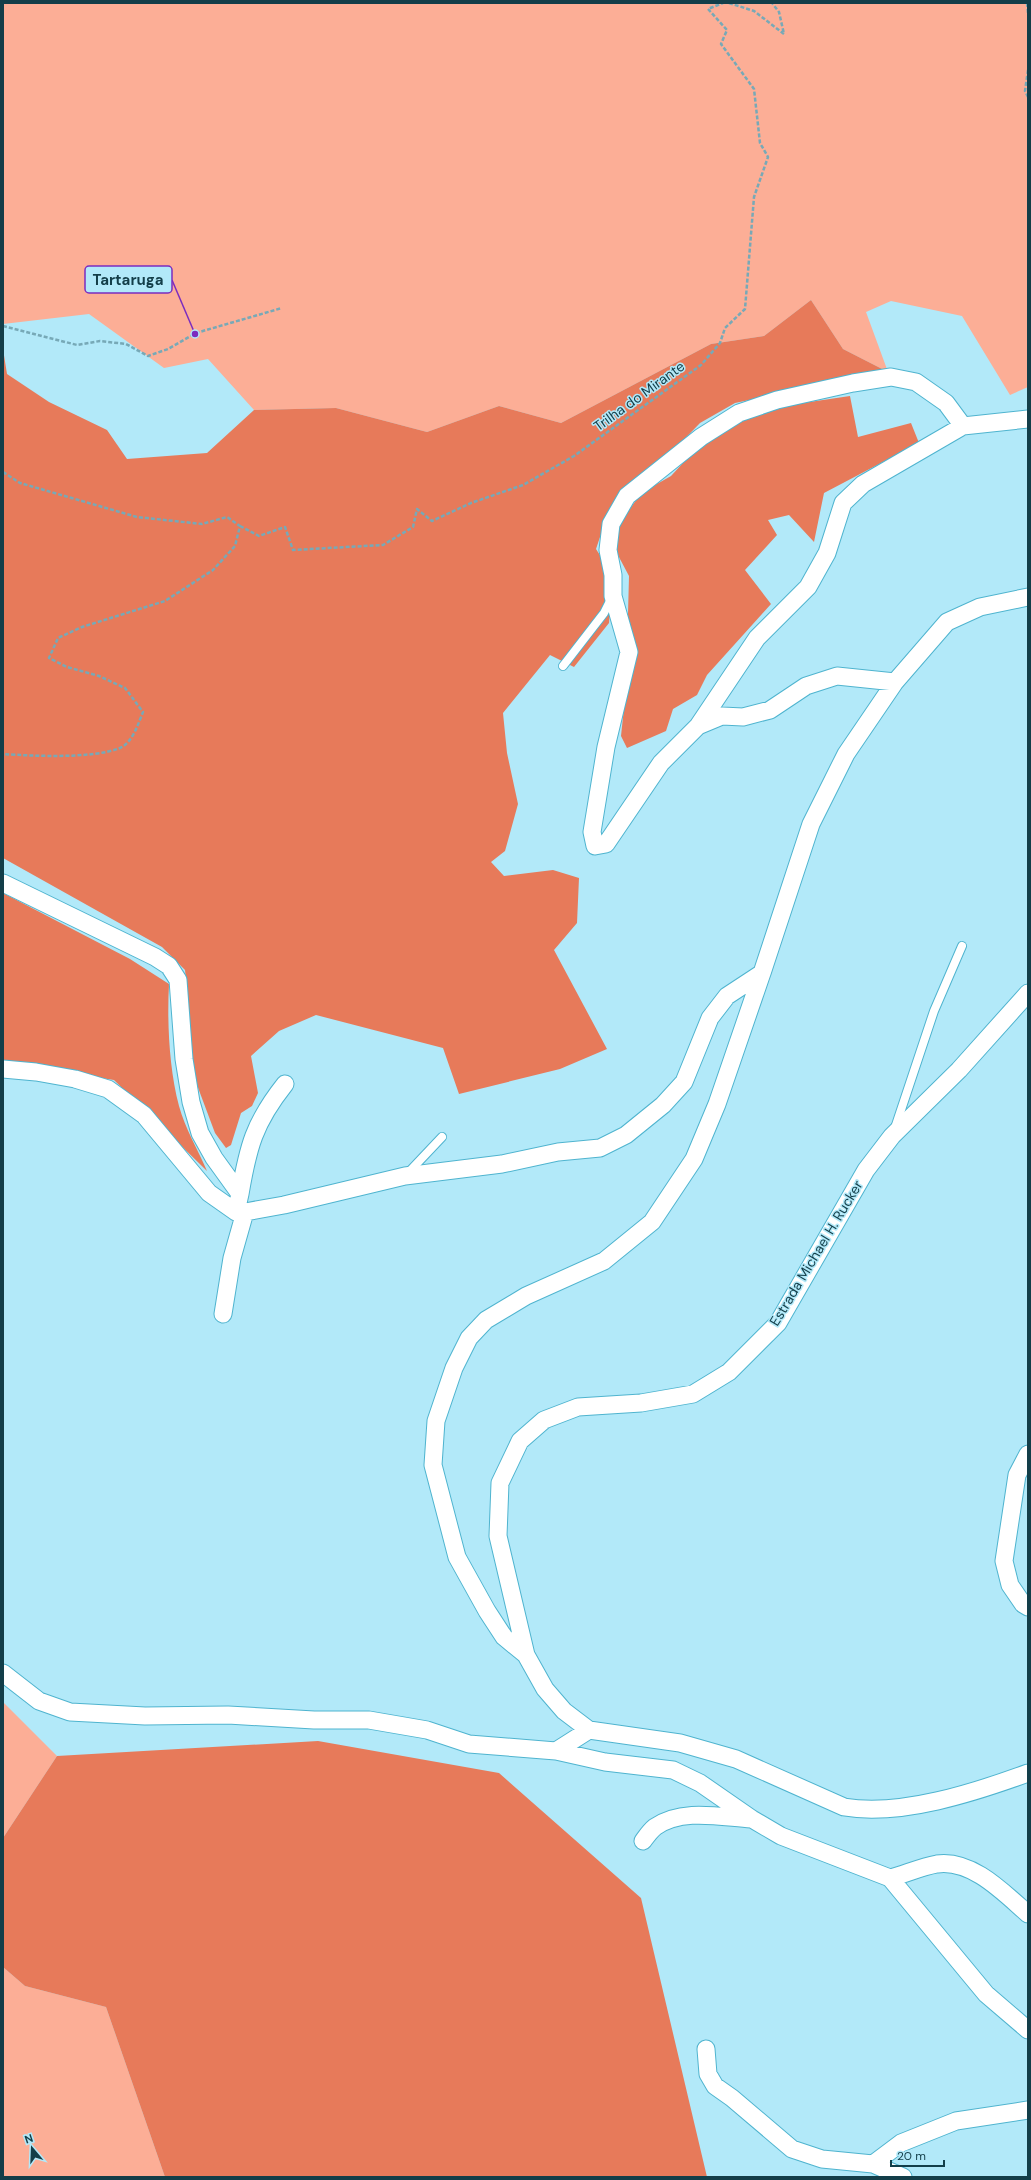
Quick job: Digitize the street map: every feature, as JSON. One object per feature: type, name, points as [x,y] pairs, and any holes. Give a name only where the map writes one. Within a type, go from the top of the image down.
[{"type":"street","points":[[963,426],[946,403],[916,382],[891,378],[853,383],[777,400],[739,413],[701,436],[627,496],[612,524],[608,550],[613,574],[613,596],[629,652],[604,754],[592,832],[595,846],[606,844],[661,763],[698,726],[757,638],[808,587],[827,553],[843,503],[863,484],[963,426],[1028,419]]},
{"type":"street","points":[[526,1655],[504,1637],[457,1557],[433,1465],[436,1421],[452,1374],[469,1338],[486,1320],[526,1296],[604,1261],[652,1222],[694,1160],[717,1104],[811,824],[846,754],[895,682],[947,622],[980,607],[1028,597]]},
{"type":"street","points":[[698,726],[722,716],[742,716],[770,710],[806,686],[837,676],[895,682]]},
{"type":"street","points":[[3,883],[127,943],[169,966],[178,980],[184,1059],[191,1102],[200,1133],[220,1169],[240,1194]]},
{"type":"street","points":[[3,1069],[36,1072],[108,1089],[144,1115],[209,1193],[240,1212],[284,1205],[405,1176],[502,1164],[558,1152],[600,1148],[626,1135],[663,1105],[684,1082],[710,1018],[727,996],[762,973]]},
{"type":"street","name":"Estrada Michael H. Rucker","points":[[1028,993],[959,1070],[892,1136],[866,1170],[778,1323],[729,1372],[693,1394],[641,1403],[578,1406],[544,1420],[520,1441],[500,1483],[498,1536],[526,1655],[545,1689],[564,1711],[589,1730],[680,1743],[736,1759],[844,1807],[860,1810],[876,1810],[929,1802],[994,1785],[1028,1772]]},
{"type":"street","points":[[223,1314],[240,1212],[240,1194],[244,1168],[256,1127],[268,1105],[285,1084]]},
{"type":"street","points":[[1028,1454],[1017,1475],[1004,1561],[1010,1585],[1023,1604],[1028,1607]]},
{"type":"street","points":[[3,1673],[39,1701],[70,1712],[146,1716],[228,1715],[314,1720],[369,1720],[427,1730],[468,1744],[556,1751],[605,1762],[672,1770],[700,1783],[752,1819],[781,1836],[890,1878],[986,1994],[1028,2030]]},
{"type":"street","points":[[556,1751],[589,1730]]},
{"type":"street","points":[[643,1842],[654,1828],[672,1819],[694,1815],[752,1819]]},
{"type":"street","points":[[890,1878],[937,1864],[956,1865],[981,1876],[1028,1914]]},
{"type":"street","points":[[706,2049],[708,2074],[715,2086],[732,2098],[792,2149],[822,2159],[873,2164],[903,2177]]},
{"type":"street","points":[[873,2164],[901,2143],[956,2121],[1028,2110]]},
{"type":"lane","points":[[564,666],[604,613],[613,596]]},
{"type":"lane","points":[[892,1136],[934,1011],[962,946]]},
{"type":"lane","points":[[405,1176],[442,1137]]},
{"type":"path","name":"Trilha do Mirante","points":[[240,526],[259,536],[285,527],[293,550],[383,545],[413,527],[417,508],[432,521],[471,503],[523,485],[574,456],[701,364],[720,343],[725,328],[745,309],[754,197],[768,157],[760,143],[754,89],[721,44],[727,30],[708,9],[723,3]]},
{"type":"path","points":[[729,3],[754,11],[784,34],[779,12],[772,3]]},
{"type":"path","points":[[1027,3],[1028,14]]},
{"type":"path","points":[[1028,70],[1025,91],[1028,97]]},
{"type":"path","points":[[3,326],[77,346],[100,341],[126,344],[148,356],[168,350],[196,333],[282,308]]},
{"type":"path","points":[[3,472],[20,483],[137,517],[202,524],[227,517],[240,526],[236,546],[217,565],[165,602],[82,627],[58,638],[49,658],[67,668],[99,676],[125,688],[142,712],[135,732],[121,747],[87,754],[32,756],[3,754]]},
{"type":"shaded area","points":[[3,3],[1028,3],[1028,387],[1010,395],[962,316],[891,301],[866,312],[888,372],[843,349],[811,300],[764,336],[711,344],[561,423],[499,406],[427,432],[336,408],[254,410],[208,359],[164,368],[89,314],[3,324]]},
{"type":"shaded area","points":[[811,300],[843,349],[888,372],[735,403],[700,423],[667,457],[633,480],[609,510],[596,549],[613,576],[609,623],[574,667],[550,655],[503,713],[507,753],[518,804],[505,851],[491,862],[504,876],[553,870],[579,878],[577,923],[554,950],[607,1049],[560,1069],[459,1094],[443,1048],[316,1015],[279,1031],[251,1056],[258,1093],[252,1106],[241,1113],[231,1145],[226,1148],[215,1133],[191,1069],[189,1008],[185,970],[162,947],[3,858],[3,349],[7,374],[49,402],[107,430],[127,459],[207,453],[254,410],[336,408],[427,432],[499,406],[561,423],[711,344],[764,336]]},
{"type":"shaded area","points":[[850,396],[858,437],[911,423],[919,443],[824,493],[814,542],[789,515],[768,520],[777,535],[745,570],[771,604],[707,675],[697,695],[673,709],[666,731],[627,748],[621,736],[626,689],[629,576],[611,542],[620,523],[641,493],[671,476],[709,435],[757,415],[796,404]]},
{"type":"shaded area","points":[[3,893],[130,959],[169,984],[168,1014],[171,1061],[179,1106],[207,1171],[114,1080],[3,1063]]},
{"type":"shaded area","points":[[3,1702],[57,1756],[3,1838]]},
{"type":"shaded area","points":[[318,1741],[499,1773],[641,1898],[707,2177],[165,2177],[106,2007],[25,1986],[3,1967],[3,1838],[57,1756]]},
{"type":"shaded area","points":[[3,1967],[25,1986],[106,2007],[165,2177],[3,2177]]},
{"type":"place","name":"Tartaruga","points":[[195,334]]}]
